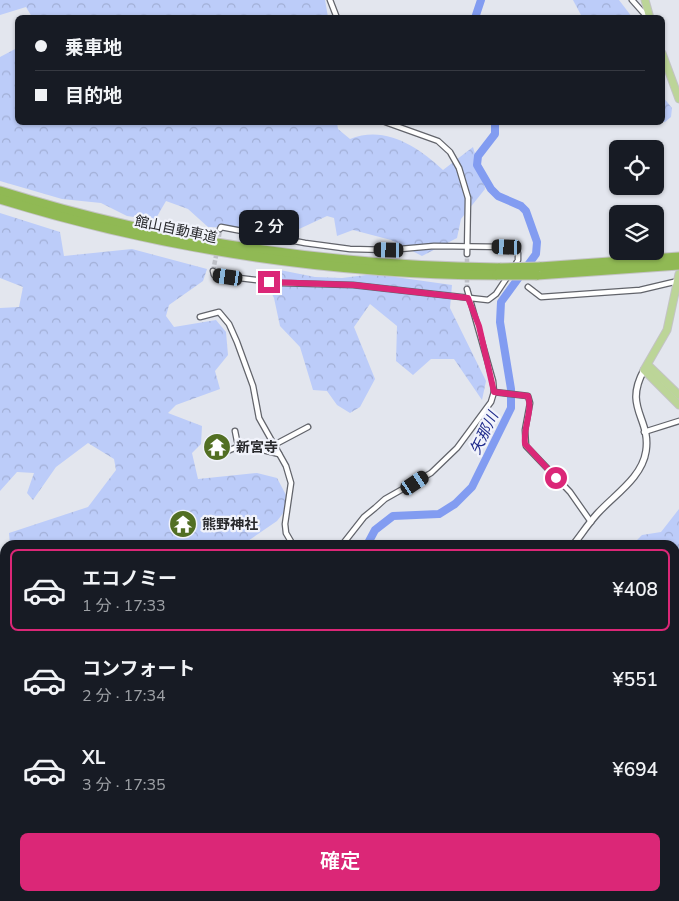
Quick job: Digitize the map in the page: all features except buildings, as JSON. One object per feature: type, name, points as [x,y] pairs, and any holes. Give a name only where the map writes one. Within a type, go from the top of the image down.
[{"type":"highway","name":"館山自動車道","points":[[0,191],[128,225],[242,248],[374,264],[498,272]]},
{"type":"highway","name":"館山自動車道","points":[[0,199],[109,229],[241,256],[374,272],[498,272],[577,270],[660,263],[679,265]]},
{"type":"highway","name":"館山自動車道","points":[[660,263],[679,257]]},
{"type":"main road","points":[[645,0],[648,15]]},
{"type":"main road","points":[[665,61],[679,99]]},
{"type":"main road","points":[[646,367],[667,330],[679,278]]},
{"type":"main road","points":[[646,367],[679,395]]},
{"type":"main road","points":[[646,367],[679,405]]},
{"type":"street","points":[[330,0],[336,15]]},
{"type":"street","points":[[632,0],[646,15]]},
{"type":"street","points":[[394,125],[432,138],[450,152],[458,168],[468,198],[467,254]]},
{"type":"street","points":[[213,272],[214,275],[255,281],[354,285],[491,300],[519,258],[516,251],[507,247],[466,246],[389,250],[350,249],[310,244],[221,227],[220,229]]},
{"type":"street","points":[[528,287],[541,297],[640,290],[679,278]]},
{"type":"street","points":[[346,540],[364,517],[385,499],[431,473],[457,448],[487,410],[494,392],[479,326],[468,298],[467,289]]},
{"type":"street","points":[[200,317],[219,312],[229,324],[253,386],[259,418],[279,454],[291,483],[285,524],[286,533],[291,540]]},
{"type":"street","points":[[577,540],[641,467],[646,451],[644,432],[635,397],[638,382],[646,367]]},
{"type":"street","points":[[494,392],[528,396],[530,403],[524,430],[526,446],[570,492],[591,522]]},
{"type":"street","points":[[644,432],[679,421]]},
{"type":"street","points":[[274,445],[308,427]]},
{"type":"street","points":[[235,431],[237,441],[242,446]]},
{"type":"street","points":[[225,452],[242,446],[279,454]]},
{"type":"green space","points":[[0,0],[325,0],[328,15],[31,15],[26,7],[0,15]]},
{"type":"green space","points":[[573,0],[619,0],[630,15],[581,15]]},
{"type":"green space","points":[[15,49],[15,125],[337,125],[338,129],[350,139],[363,135],[376,135],[400,140],[422,153],[443,170],[473,147],[485,189],[461,219],[457,238],[422,256],[391,240],[353,230],[337,236],[334,218],[327,216],[297,230],[208,227],[188,209],[166,201],[155,220],[127,216],[101,203],[62,199],[0,181],[0,57]]},
{"type":"green space","points":[[665,99],[672,108],[671,117],[665,122]]},
{"type":"green space","points":[[0,213],[60,232],[64,256],[132,249],[207,269],[203,281],[169,305],[166,316],[174,327],[216,320],[226,332],[228,355],[215,371],[220,389],[176,405],[168,413],[202,426],[201,444],[192,453],[198,479],[257,473],[277,478],[286,495],[284,512],[277,521],[249,540],[10,540],[9,533],[88,507],[116,470],[114,459],[88,443],[56,467],[33,500],[27,493],[34,473],[17,472],[0,491],[0,308],[19,307],[23,287],[0,278]]},
{"type":"green space","points":[[280,270],[315,277],[342,278],[374,274],[452,285],[450,308],[486,381],[482,400],[454,359],[431,359],[413,375],[396,361],[397,326],[370,304],[354,327],[375,379],[360,407],[350,413],[337,405],[327,391],[313,390],[300,347],[280,326],[274,298],[262,274]]},
{"type":"green space","points":[[679,509],[679,540],[637,540],[642,535],[661,532]]},
{"type":"waterway","name":"矢那川","points":[[476,15],[481,0]]},
{"type":"waterway","name":"矢那川","points":[[370,540],[375,530],[393,516],[439,514],[455,504],[472,487],[511,408],[511,389],[500,322],[501,302],[536,254],[537,242],[526,211],[521,206],[498,196],[491,189],[477,165],[478,156],[495,134],[495,125]]},
{"type":"tunnel","points":[[218,243],[220,229]]},
{"type":"tunnel","points":[[213,271],[217,251]]},
{"type":"tunnel","points":[[467,254],[467,289]]},
{"type":"place","name":"新宮寺","points":[[217,447]]},
{"type":"place","name":"熊野神社","points":[[183,524]]},
{"type":"route","points":[[269,282],[380,287],[468,298],[479,326],[494,392],[528,396],[530,406],[524,430],[525,444],[556,478]]}]
